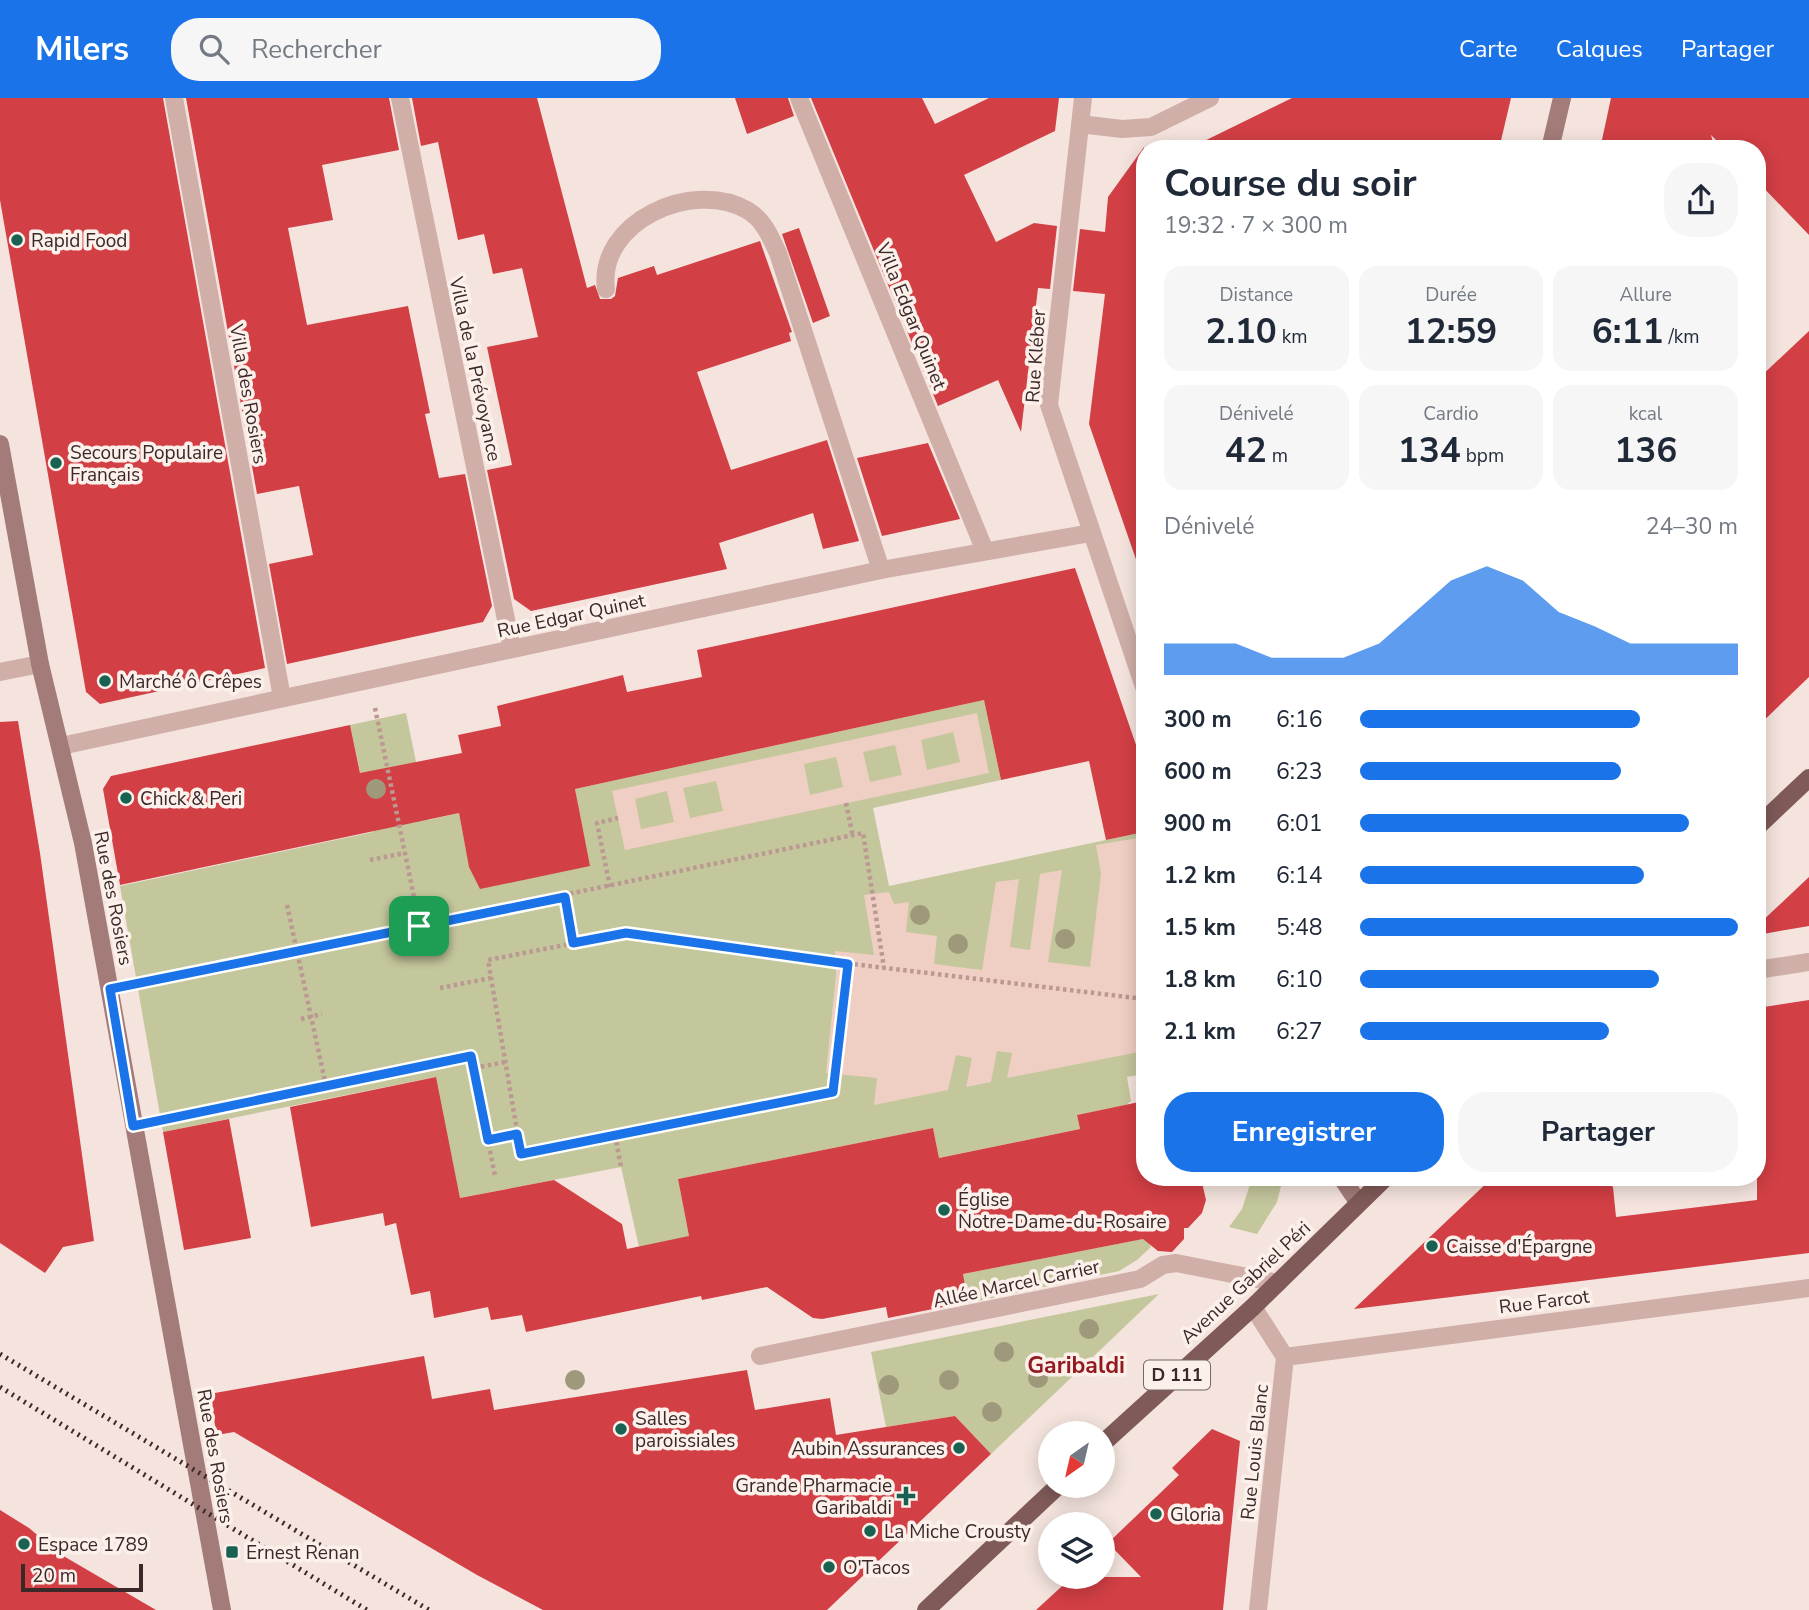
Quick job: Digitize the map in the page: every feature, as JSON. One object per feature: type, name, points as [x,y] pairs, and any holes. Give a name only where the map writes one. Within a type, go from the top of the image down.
[{"type":"main road","points":[[1766,819],[1809,778]]},
{"type":"main road","name":"Avenue Gabriel Péri","points":[[1115,1432],[1253,1307],[1376,1186]]},
{"type":"main road","points":[[926,1610],[1045,1498]]},
{"type":"street","name":"Villa des Rosiers","points":[[174,98],[282,698]]},
{"type":"street","name":"Villa de la Prévoyance","points":[[400,98],[512,649]]},
{"type":"street","name":"Villa Edgar Quinet","points":[[799,98],[985,551]]},
{"type":"street","name":"Rue Kléber","points":[[1083,98],[1049,405],[1136,664]]},
{"type":"street","points":[[1080,124],[1122,129],[1151,127],[1210,98]]},
{"type":"street","points":[[1552,140],[1562,98]]},
{"type":"street","points":[[606,289],[603,270],[608,253],[621,237],[659,209],[700,200],[725,202],[747,210],[765,226],[778,253],[881,570]]},
{"type":"street","name":"Rue des Rosiers","points":[[1,453],[40,664],[61,746],[110,989],[222,1610]]},
{"type":"street","name":"Rue Edgar Quinet","points":[[61,746],[881,570],[1091,533]]},
{"type":"street","points":[[0,672],[40,664]]},
{"type":"street","points":[[1766,969],[1809,962]]},
{"type":"street","points":[[1347,1186],[1358,1202]]},
{"type":"street","name":"Allée Marcel Carrier","points":[[760,1356],[1140,1279],[1163,1265],[1176,1263],[1278,1283]]},
{"type":"street","name":"Rue Farcot","points":[[1285,1357],[1809,1287]]},
{"type":"street","points":[[1253,1307],[1285,1357]]},
{"type":"street","name":"Rue Louis Blanc","points":[[1258,1610],[1285,1357]]},
{"type":"path","points":[[370,680],[419,926]]},
{"type":"path","points":[[846,803],[853,837]]},
{"type":"path","points":[[610,887],[597,823],[618,818]]},
{"type":"path","points":[[110,989],[565,897],[863,833],[884,968]]},
{"type":"path","points":[[370,860],[405,853]]},
{"type":"path","points":[[565,897],[573,943]]},
{"type":"path","points":[[287,905],[326,1086]]},
{"type":"path","points":[[848,964],[833,1092],[521,1154],[488,960],[626,933],[848,964],[1136,998]]},
{"type":"path","points":[[440,988],[491,978]]},
{"type":"path","points":[[302,1019],[322,1014]]},
{"type":"path","points":[[133,1126],[471,1056],[495,1176]]},
{"type":"path","points":[[474,1068],[505,1062]]},
{"type":"path","points":[[488,1140],[517,1134]]},
{"type":"path","points":[[615,1135],[621,1167]]},
{"type":"green space","points":[[984,700],[1001,780],[873,808],[889,886],[1136,834],[1136,1075],[1127,1077],[1131,1101],[1126,1105],[1077,1115],[1080,1129],[939,1158],[933,1128],[678,1179],[691,1246],[646,1278],[621,1167],[460,1198],[435,1077],[163,1132],[120,886],[373,832],[350,725],[406,713],[428,820],[459,813],[468,860],[578,807],[575,789]]},
{"type":"green space","points":[[1249,1186],[1281,1186],[1277,1202],[1257,1234],[1229,1227],[1242,1209]]},
{"type":"green space","points":[[1147,1238],[1151,1247],[1119,1271],[968,1303],[963,1274]]},
{"type":"green space","points":[[1159,1294],[991,1454],[955,1416],[886,1427],[871,1352]]},
{"type":"shaded area","points":[[977,713],[989,773],[625,850],[612,791]],"holes":[[[953,732],[960,762],[927,770],[921,740]],[[895,745],[902,775],[870,782],[863,752]],[[836,757],[843,787],[810,795],[804,764]],[[716,781],[723,811],[690,818],[683,788]],[[667,791],[674,822],[641,829],[635,799]]]},
{"type":"shaded area","points":[[1136,838],[1136,1053],[1007,1078],[1012,1053],[997,1051],[991,1082],[966,1087],[972,1058],[956,1055],[948,1090],[874,1105],[877,1078],[826,1073],[836,975],[835,951],[874,955],[864,895],[889,892],[894,904],[909,902],[906,932],[937,936],[934,964],[982,970],[996,882],[1019,879],[1010,947],[1030,950],[1040,874],[1062,870],[1048,962],[1090,967],[1101,874],[1096,845]]},
{"type":"building","points":[[0,98],[163,98],[265,668],[100,704],[86,692],[0,200]]},
{"type":"building","points":[[186,98],[389,98],[399,150],[322,165],[333,220],[288,228],[307,325],[408,306],[430,413],[425,414],[439,478],[465,474],[492,606],[483,622],[287,664],[269,564],[313,555],[299,486],[257,494]]},
{"type":"building","points":[[412,98],[537,98],[587,288],[595,285],[600,299],[611,299],[615,296],[618,278],[654,266],[657,275],[760,241],[792,332],[789,333],[791,341],[697,372],[731,470],[827,440],[859,541],[823,549],[813,513],[719,543],[727,569],[531,611],[514,599],[487,470],[512,465],[487,347],[538,337],[522,268],[493,274],[484,234],[458,240],[438,142],[421,146]]},
{"type":"building","points":[[735,98],[788,98],[794,116],[747,134]]},
{"type":"building","points":[[811,98],[922,98],[935,124],[989,98],[1059,98],[1055,131],[964,175],[996,242],[1034,223],[1057,226],[1050,289],[1038,288],[1021,432],[998,380],[938,406]]},
{"type":"building","points":[[1292,98],[1511,98],[1501,140],[1206,140]]},
{"type":"building","points":[[1611,98],[1809,98],[1809,235],[1766,190],[1766,140],[1716,140],[1711,135],[1712,140],[1602,140]]},
{"type":"building","points":[[1136,158],[1136,559],[1089,424],[1105,294],[1073,291],[1080,229],[1105,232],[1108,197]]},
{"type":"building","points":[[799,228],[830,316],[813,323],[782,234]]},
{"type":"building","points":[[1809,331],[1809,677],[1766,718],[1766,372]]},
{"type":"building","points":[[928,443],[960,519],[882,536],[857,458]]},
{"type":"building","points":[[1075,568],[1136,745],[1136,834],[1106,840],[1089,761],[1001,780],[984,700],[575,789],[590,866],[480,889],[469,867],[459,813],[120,885],[103,789],[111,776],[350,725],[360,773],[462,753],[458,735],[501,726],[497,706],[623,675],[627,692],[702,677],[697,650]]},
{"type":"building","points":[[18,721],[40,853],[94,1241],[63,1247],[45,1273],[0,1243],[0,722]]},
{"type":"building","points":[[1809,877],[1809,926],[1766,933],[1766,918]]},
{"type":"building","points":[[1809,1000],[1809,1253],[1354,1309],[1484,1186],[1612,1186],[1616,1217],[1757,1200],[1757,1186],[1766,1186],[1766,1007]]},
{"type":"building","points":[[436,1077],[460,1198],[554,1180],[622,1224],[627,1249],[689,1236],[678,1179],[933,1128],[939,1158],[1080,1129],[1077,1115],[1136,1103],[1136,1186],[1203,1186],[1206,1200],[1202,1213],[1188,1228],[1184,1228],[1184,1239],[1172,1252],[1158,1251],[1143,1239],[963,1274],[968,1302],[888,1318],[886,1307],[822,1319],[813,1318],[767,1287],[702,1300],[701,1296],[526,1332],[522,1315],[491,1320],[488,1307],[434,1318],[430,1291],[411,1295],[396,1223],[385,1226],[383,1213],[311,1227],[290,1107]]},
{"type":"building","points":[[229,1119],[251,1238],[184,1250],[163,1132]]},
{"type":"building","points":[[424,1356],[432,1399],[490,1389],[494,1410],[747,1370],[755,1410],[830,1398],[836,1435],[955,1416],[991,1454],[827,1610],[543,1610],[477,1575],[234,1432],[217,1435],[209,1394]]},
{"type":"building","points":[[1212,1429],[1240,1441],[1223,1610],[1036,1610],[1059,1589],[1115,1589],[1115,1577],[1141,1577],[1115,1550],[1115,1536],[1179,1475],[1172,1468]]},
{"type":"building","name":"Espace 1789","points":[[0,1510],[29,1528],[60,1554],[156,1610],[0,1610]]},
{"type":"railway","points":[[0,1354],[429,1610]]},
{"type":"railway","points":[[0,1387],[367,1610]]},
{"type":"place","name":"Rapid Food","points":[[17,240]]},
{"type":"place","name":"Secours Populaire Français","points":[[56,463]]},
{"type":"place","name":"Marché ô Crêpes","points":[[105,681]]},
{"type":"place","name":"Chick & Peri","points":[[126,798]]},
{"type":"place","name":"Église Notre-Dame-du-Rosaire","points":[[944,1210]]},
{"type":"place","name":"Caisse d'Épargne","points":[[1432,1246]]},
{"type":"place","name":"Salles paroissiales","points":[[621,1429]]},
{"type":"place","name":"Aubin Assurances","points":[[959,1448]]},
{"type":"place","name":"Grande Pharmacie Garibaldi","points":[[906,1496]]},
{"type":"place","name":"Gloria","points":[[1156,1514]]},
{"type":"place","name":"La Miche Crousty","points":[[870,1531]]},
{"type":"place","name":"Espace 1789","points":[[24,1544]]},
{"type":"place","name":"Ernest Renan","points":[[232,1552]]},
{"type":"place","name":"O'Tacos","points":[[829,1567]]},
{"type":"district","name":"Garibaldi","points":[[1076,1365]]},
{"type":"route","points":[[565,897],[573,943],[626,933],[848,964],[833,1092],[521,1154],[517,1134],[488,1140],[471,1056],[133,1126],[110,989],[419,926],[565,897]]}]
